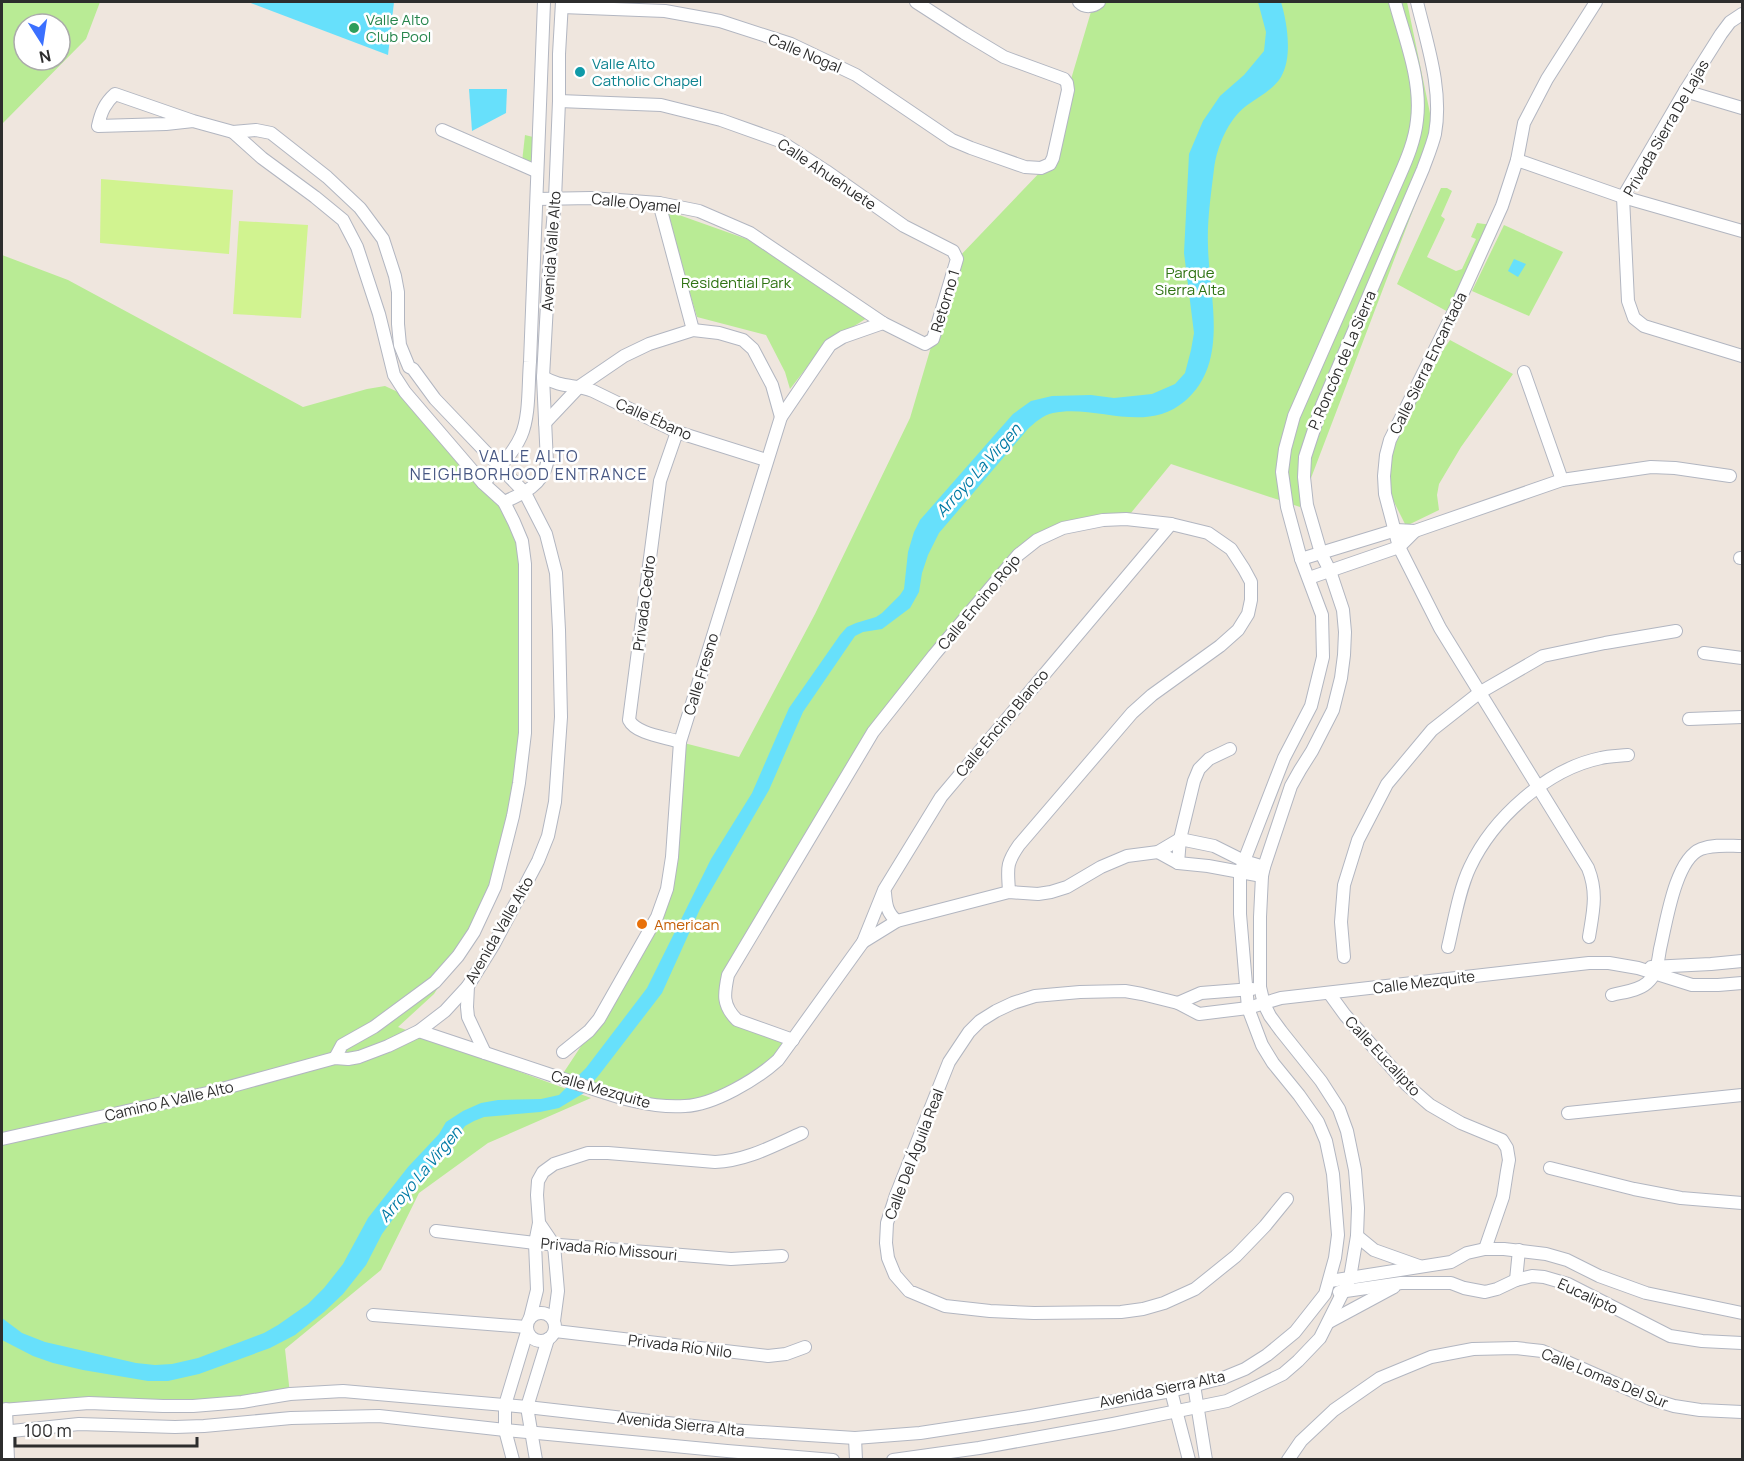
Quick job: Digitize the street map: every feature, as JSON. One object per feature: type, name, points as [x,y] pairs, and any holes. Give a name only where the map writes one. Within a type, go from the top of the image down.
[{"type":"street","name":"Avenida Valle Alto","points":[[483,483],[500,468],[514,448],[522,434],[526,418],[544,2]]},
{"type":"street","name":"Calle Nogal","points":[[562,4],[665,11],[720,21],[790,44],[856,75],[952,140],[1025,167],[1041,168],[1050,164],[1068,86],[1064,79],[1004,57],[916,2]]},
{"type":"street","points":[[1079,2],[1088,6],[1099,2]]},
{"type":"street","name":"P. Roncón de La Sierra","points":[[1325,1294],[1330,1281],[1338,1235],[1333,1174],[1326,1141],[1318,1122],[1273,1063],[1262,1045],[1248,1008],[1240,914],[1242,867],[1284,758],[1311,706],[1323,657],[1322,615],[1301,559],[1287,507],[1282,472],[1285,448],[1294,416],[1408,156],[1415,133],[1417,118],[1413,69],[1395,2]]},
{"type":"street","name":"P. Roncón de La Sierra","points":[[1343,1291],[1350,1278],[1357,1236],[1358,1208],[1355,1170],[1347,1131],[1339,1109],[1321,1081],[1270,1016],[1264,1004],[1260,987],[1260,917],[1263,872],[1287,797],[1333,710],[1344,655],[1343,610],[1330,571],[1321,553],[1307,505],[1304,477],[1305,457],[1322,405],[1423,169],[1435,133],[1437,94],[1417,2]]},
{"type":"street","name":"Calle Sierra Encantada","points":[[1589,937],[1595,897],[1588,868],[1440,628],[1399,547],[1385,494],[1384,476],[1390,440],[1482,253],[1502,206],[1517,160],[1524,123],[1547,79],[1596,2]]},
{"type":"street","name":"Avenida Valle Alto","points":[[504,502],[525,493],[540,480],[546,470],[543,377],[555,199],[562,4]]},
{"type":"street","name":"Privada Sierra De Lajas","points":[[1743,14],[1730,22],[1685,91],[1623,197],[1628,301],[1634,318],[1644,326],[1743,356]]},
{"type":"street","points":[[1402,27],[1422,22]]},
{"type":"street","points":[[1685,91],[1743,108]]},
{"type":"street","points":[[193,121],[98,126],[100,114],[106,102],[115,94],[193,121],[234,132]]},
{"type":"street","name":"Calle Ahuehuete","points":[[559,101],[661,105],[721,120],[780,141],[904,226],[946,247]]},
{"type":"street","name":"Avenida Valle Alto","points":[[256,130],[271,133],[278,138],[327,177],[360,208],[383,239],[398,292],[400,345],[409,366],[435,399],[525,493],[546,534],[556,573],[561,717],[555,802],[548,836],[538,861],[494,944],[468,986],[445,1011],[419,1030],[359,1058],[335,1058],[342,1045],[374,1027],[435,982],[458,956],[474,932],[495,887],[519,783],[525,733],[525,564],[522,541],[504,502],[483,483],[405,392],[394,375],[379,314],[357,247],[343,220],[262,158],[234,132],[256,130]]},
{"type":"street","points":[[442,130],[536,171]]},
{"type":"street","points":[[1517,160],[1623,197],[1743,231]]},
{"type":"street","name":"Calle Oyamel","points":[[537,199],[591,198],[659,203],[699,211],[750,233],[883,323]]},
{"type":"street","points":[[659,203],[693,330]]},
{"type":"street","name":"Retorno 1","points":[[883,323],[925,344],[933,339],[957,259],[953,251],[946,247]]},
{"type":"street","name":"Calle Fresno","points":[[562,1052],[589,1031],[598,1019],[657,917],[667,890],[672,857],[680,742],[781,417],[830,345],[843,337],[883,323]]},
{"type":"street","points":[[545,423],[580,386],[624,356],[649,344],[693,330],[718,333],[743,340],[753,349],[772,385],[781,417]]},
{"type":"street","points":[[1524,372],[1562,480]]},
{"type":"street","name":"Calle Ébano","points":[[543,377],[564,386],[580,386],[677,432],[766,460]]},
{"type":"street","name":"Privada Cedro","points":[[677,432],[660,481],[629,720],[630,724],[637,729],[680,742]]},
{"type":"street","points":[[1301,559],[1396,530],[1415,531],[1562,480],[1651,467],[1676,468],[1730,476]]},
{"type":"street","name":"Calle Encino Rojo","points":[[793,1040],[737,1020],[731,1015],[724,994],[728,975],[873,732],[934,655],[1018,555],[1036,540],[1063,528],[1103,520],[1126,519],[1171,524],[1208,533],[1231,549],[1245,569],[1251,582],[1248,614],[1238,630],[1220,646],[1152,695],[1132,713],[1010,858],[1009,892]]},
{"type":"street","name":"Calle Encino Blanco","points":[[863,942],[884,890],[955,778],[1171,524]]},
{"type":"street","points":[[1310,578],[1399,547],[1415,531]]},
{"type":"street","points":[[1344,957],[1341,922],[1344,885],[1358,840],[1387,784],[1432,730],[1479,693],[1543,656],[1676,631]]},
{"type":"street","points":[[1704,653],[1743,658]]},
{"type":"street","points":[[1689,719],[1743,717]]},
{"type":"street","points":[[1178,863],[1180,839],[1194,781],[1199,770],[1209,759],[1230,749]]},
{"type":"street","points":[[1448,947],[1469,868],[1483,845],[1506,816],[1539,786],[1556,776],[1585,762],[1602,757],[1628,755]]},
{"type":"street","points":[[863,942],[897,921],[1009,892],[1038,894],[1068,887],[1101,867],[1127,856],[1158,852],[1180,839],[1214,846],[1242,867]]},
{"type":"street","points":[[1612,994],[1644,986],[1655,970],[1669,910],[1685,864],[1691,855],[1699,849],[1711,846],[1743,846]]},
{"type":"street","points":[[1158,852],[1178,863],[1242,867],[1263,872]]},
{"type":"street","points":[[884,890],[886,908],[897,921]]},
{"type":"street","name":"Calle Mezquite","points":[[419,1030],[626,1099],[667,1107],[688,1106],[715,1099],[765,1072],[778,1060],[863,942]]},
{"type":"street","points":[[1655,970],[1743,961]]},
{"type":"street","name":"Calle Mezquite","points":[[1248,1008],[1281,998],[1589,963],[1609,963],[1655,970],[1692,985],[1743,982]]},
{"type":"street","points":[[468,986],[468,1017],[484,1053]]},
{"type":"street","points":[[1178,1003],[1201,993],[1260,987],[1281,998]]},
{"type":"street","name":"Calle Del Águila Real","points":[[1248,1008],[1199,1014],[1178,1003],[1125,991],[1080,992],[1035,996],[1013,1003],[980,1021],[969,1032],[949,1062],[896,1194],[887,1223],[888,1258],[895,1275],[909,1291],[945,1306],[1034,1313],[1121,1312],[1143,1309],[1164,1303],[1195,1289],[1236,1256],[1287,1199]]},
{"type":"street","name":"Calle Eucalipto","points":[[1329,993],[1345,1015],[1407,1085],[1430,1105],[1461,1123],[1502,1140],[1507,1148],[1509,1160],[1503,1197],[1485,1249]]},
{"type":"street","name":"Camino A Valle Alto","points":[[2,1139],[207,1093],[335,1058]]},
{"type":"street","points":[[1568,1113],[1743,1095]]},
{"type":"street","points":[[513,1460],[505,1430],[505,1405],[537,1290],[535,1243],[539,1223],[537,1195],[538,1181],[543,1172],[554,1164],[588,1153],[715,1162],[732,1161],[802,1133]]},
{"type":"street","points":[[1550,1168],[1681,1198],[1743,1203]]},
{"type":"street","points":[[537,1460],[527,1407],[552,1330],[558,1291],[554,1245],[539,1223]]},
{"type":"street","name":"Privada Río Missouri","points":[[436,1231],[554,1245],[731,1259],[782,1256]]},
{"type":"street","points":[[1357,1236],[1374,1250],[1423,1267]]},
{"type":"street","name":"Eucalipto","points":[[1330,1281],[1451,1262],[1467,1253],[1485,1249],[1519,1250],[1567,1260],[1599,1276],[1646,1293],[1743,1313]]},
{"type":"street","points":[[1516,1280],[1519,1250]]},
{"type":"street","points":[[1451,1262],[1451,1283]]},
{"type":"street","name":"Eucalipto","points":[[1325,1294],[1401,1283],[1451,1283],[1485,1292],[1516,1280],[1532,1276],[1544,1277],[1568,1284],[1670,1336],[1696,1341],[1743,1343]]},
{"type":"street","points":[[1329,1322],[1401,1283]]},
{"type":"street","name":"Avenida Sierra Alta","points":[[893,1460],[979,1448],[1227,1401],[1283,1374],[1298,1361],[1320,1338],[1343,1291]]},
{"type":"street","name":"Avenida Sierra Alta","points":[[4,1410],[89,1403],[163,1406],[242,1402],[290,1394],[343,1391],[527,1407],[729,1430],[855,1438],[920,1433],[1172,1391],[1223,1378],[1245,1369],[1267,1355],[1295,1332],[1325,1294]]},
{"type":"street","points":[[543,1312],[548,1314],[552,1330],[544,1341],[534,1340],[528,1326],[533,1314],[543,1312]]},
{"type":"street","points":[[373,1315],[528,1326]]},
{"type":"street","name":"Privada Río Nilo","points":[[552,1330],[768,1356],[786,1354],[805,1347]]},
{"type":"street","name":"Calle Lomas Del Sur","points":[[1288,1460],[1301,1441],[1334,1410],[1380,1378],[1431,1357],[1473,1349],[1507,1347],[1542,1351],[1651,1399],[1674,1406],[1743,1412]]},
{"type":"street","points":[[1194,1385],[1206,1460]]},
{"type":"street","points":[[1172,1391],[1189,1460]]},
{"type":"street","points":[[242,1402],[245,1422]]},
{"type":"street","points":[[4,1410],[8,1460]]},
{"type":"street","name":"Avenida Sierra Alta","points":[[4,1431],[79,1424],[175,1427],[291,1418],[379,1416],[833,1460]]},
{"type":"street","points":[[855,1438],[855,1460]]},
{"type":"green space","points":[[2,2],[100,2],[86,39],[72,53],[72,12],[12,12],[12,72],[53,72],[2,124]]},
{"type":"green space","name":"Parque Sierra Alta","points":[[1096,2],[1407,2],[1437,147],[1300,507],[1171,464],[1126,519],[1036,540],[874,732],[724,994],[737,1020],[793,1040],[778,1060],[715,1099],[667,1107],[560,1078],[599,1019],[667,890],[680,742],[739,757],[815,614],[910,418],[957,259],[1045,167],[1093,5]]},
{"type":"green space","points":[[525,135],[537,138],[533,164],[522,162]]},
{"type":"green space","points":[[101,179],[233,190],[229,254],[100,243]]},
{"type":"green space","points":[[1441,188],[1452,191],[1441,216],[1445,219],[1427,257],[1456,271],[1462,269],[1476,239],[1471,237],[1477,223],[1492,225],[1452,314],[1397,284]]},
{"type":"green space","name":"Residential Park","points":[[665,210],[755,242],[867,318],[824,345],[790,389],[785,372],[766,335],[697,317]]},
{"type":"green space","points":[[239,221],[308,225],[301,318],[233,314]]},
{"type":"green space","points":[[1504,225],[1563,252],[1529,316],[1472,291]]},
{"type":"green space","points":[[2,255],[68,280],[303,407],[385,386],[400,393],[504,502],[522,541],[525,733],[511,828],[479,923],[434,994],[398,1027],[591,1098],[488,1143],[419,1193],[381,1270],[285,1349],[290,1394],[242,1402],[2,1410]]},
{"type":"green space","points":[[1450,340],[1513,374],[1461,447],[1439,484],[1437,495],[1439,510],[1406,526],[1388,490],[1390,451],[1420,384]]},
{"type":"water","name":"Valle Alto Club Pool","points":[[248,2],[394,2],[388,55]]},
{"type":"water","name":"Arroyo La Virgen","points":[[1258,2],[1281,2],[1287,29],[1287,60],[1278,82],[1246,106],[1234,119],[1224,134],[1218,151],[1208,227],[1214,328],[1208,368],[1199,385],[1185,401],[1170,411],[1154,416],[1120,416],[1070,411],[1042,417],[1027,430],[939,533],[928,555],[919,592],[910,608],[882,629],[863,632],[855,636],[803,712],[769,790],[700,909],[662,993],[584,1093],[559,1108],[484,1117],[465,1126],[445,1154],[413,1189],[382,1234],[366,1265],[343,1294],[295,1335],[270,1348],[199,1374],[168,1381],[148,1381],[53,1363],[33,1356],[2,1340],[2,1318],[22,1333],[45,1342],[136,1363],[155,1365],[198,1358],[264,1333],[308,1304],[324,1288],[343,1264],[368,1218],[408,1167],[439,1134],[446,1122],[481,1103],[498,1100],[541,1099],[559,1095],[586,1068],[647,988],[711,859],[752,793],[789,708],[847,627],[882,613],[904,589],[908,552],[920,520],[1013,414],[1031,401],[1052,396],[1091,395],[1114,398],[1152,394],[1175,384],[1185,373],[1194,333],[1184,253],[1189,154],[1203,121],[1220,96],[1244,75],[1264,51],[1266,32]]},
{"type":"water","points":[[469,89],[507,89],[506,113],[472,131]]},
{"type":"water","points":[[1514,259],[1526,264],[1518,277],[1508,271]]},
{"type":"place","name":"Valle Alto Club Pool","points":[[354,28]]},
{"type":"place","name":"Valle Alto Catholic Chapel","points":[[580,72]]},
{"type":"place","name":"American","points":[[642,924]]},
{"type":"district","name":"VALLE ALTO NEIGHBORHOOD ENTRANCE","points":[[529,465]]}]
